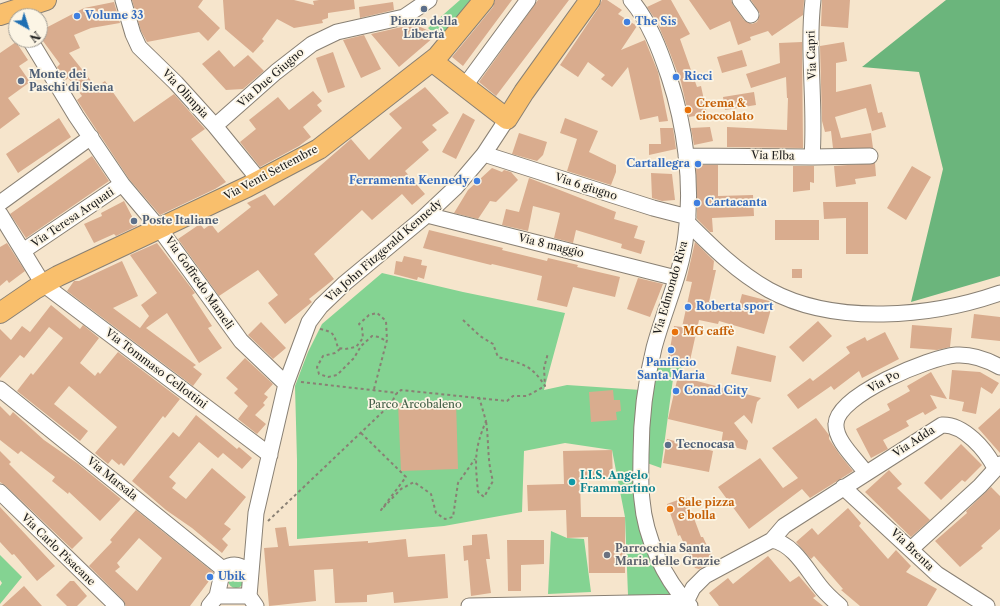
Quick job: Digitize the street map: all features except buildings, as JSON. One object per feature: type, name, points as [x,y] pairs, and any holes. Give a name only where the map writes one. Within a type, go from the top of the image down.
[{"type":"main road","points":[[24,8],[46,0]]},
{"type":"main road","name":"Via Venti Settembre","points":[[0,312],[43,284],[260,181],[319,149],[432,61],[444,50],[484,0]]},
{"type":"main road","points":[[432,61],[507,120],[533,79],[590,0]]},
{"type":"street","name":"Via Olimpia","points":[[123,0],[133,34],[139,47],[176,83],[215,126],[260,181]]},
{"type":"street","name":"Via Due Giugno","points":[[215,126],[281,68],[318,41],[337,32],[399,19],[411,14],[429,0]]},
{"type":"street","points":[[464,87],[528,0]]},
{"type":"street","points":[[740,0],[750,15]]},
{"type":"street","name":"Via Capri","points":[[812,157],[813,110],[811,27],[813,0]]},
{"type":"street","name":"Via Edmondo Riva","points":[[638,2],[672,87],[682,124],[686,156],[688,220],[684,251],[655,347],[643,402],[641,490],[643,512],[653,545],[666,574],[688,605]]},
{"type":"street","name":"Via Goffredo Mameli","points":[[35,48],[122,184],[160,228],[241,341],[287,382]]},
{"type":"street","name":"Via John Fitzgerald Kennedy","points":[[252,601],[250,573],[256,513],[287,382],[306,327],[316,311],[352,276],[426,215],[460,182],[484,154],[507,120]]},
{"type":"street","points":[[0,203],[91,137]]},
{"type":"street","name":"Via 6 giugno","points":[[484,154],[688,220]]},
{"type":"street","name":"Via Elba","points":[[686,156],[870,156]]},
{"type":"street","name":"Via Teresa Arquati","points":[[23,251],[122,184]]},
{"type":"street","points":[[0,214],[43,284]]},
{"type":"street","name":"Via 8 maggio","points":[[426,215],[676,278]]},
{"type":"street","points":[[688,220],[721,255],[745,275],[776,293],[807,305],[885,315],[916,313],[957,306],[1000,293]]},
{"type":"street","name":"Via Tommaso Cellottini","points":[[43,284],[270,455]]},
{"type":"street","name":"Via Po","points":[[866,473],[841,439],[837,429],[838,416],[851,400],[919,364],[938,358],[970,355],[1000,367]]},
{"type":"street","name":"Via Marsala","points":[[0,389],[223,569]]},
{"type":"street","name":"Via Adda","points":[[688,605],[693,588],[705,576],[772,540],[784,526],[936,428],[947,425],[953,426],[969,436],[997,466],[980,486],[911,549]]},
{"type":"street","name":"Via Brenta","points":[[843,488],[938,574],[987,606]]},
{"type":"street","name":"Via Carlo Pisacane","points":[[0,492],[117,606]]},
{"type":"street","points":[[772,540],[781,542],[788,548],[821,588],[840,606]]},
{"type":"street","points":[[250,573],[242,567],[235,565],[223,569],[213,601],[252,601]]},
{"type":"street","points":[[469,606],[688,605]]},
{"type":"path","points":[[374,389],[386,341],[386,321],[377,313],[369,315],[359,324],[362,328],[363,338],[356,347],[340,348],[335,353],[323,356],[317,367],[319,374],[328,377],[337,375],[354,358],[361,346],[372,336],[379,337],[386,341]]},
{"type":"path","points":[[463,320],[480,336],[493,344],[498,356],[528,367],[536,372],[545,386]]},
{"type":"path","points":[[320,328],[331,332],[335,337],[338,348],[340,348]]},
{"type":"path","points":[[545,386],[544,368],[548,353]]},
{"type":"path","points":[[287,382],[374,389],[398,393]]},
{"type":"path","points":[[254,534],[392,403],[401,390],[507,401],[513,396],[527,396],[545,386]]},
{"type":"path","points":[[479,397],[486,421],[488,466],[493,481],[484,497],[478,492],[475,459],[479,440],[486,421]]},
{"type":"path","points":[[361,433],[406,477],[381,510],[401,489],[414,482],[431,494],[436,513],[445,520],[453,517],[458,483],[475,459]]},
{"type":"green space","points":[[460,0],[477,0],[444,43],[428,28]]},
{"type":"green space","points":[[946,0],[1000,0],[1000,276],[911,302],[943,169],[919,72],[862,67]]},
{"type":"green space","name":"Parco Arcobaleno","points":[[382,273],[463,292],[565,313],[544,390],[567,385],[641,390],[646,535],[679,606],[628,595],[625,517],[612,450],[565,443],[524,451],[522,512],[444,526],[297,539],[295,386],[308,352],[322,324]]},
{"type":"green space","points":[[656,357],[683,368],[673,379],[661,468],[647,463],[646,406]]},
{"type":"green space","points":[[551,531],[567,538],[584,539],[591,592],[548,594]]},
{"type":"green space","points":[[0,555],[22,577],[0,604],[0,586],[2,583],[0,580]]},
{"type":"green space","points":[[236,572],[243,577],[244,580],[239,587],[236,588],[229,583],[228,580],[233,573]]},
{"type":"place","name":"Piazza della Libertà","points":[[424,9]]},
{"type":"place","name":"Volume 33","points":[[77,16]]},
{"type":"place","name":"The Sis","points":[[627,22]]},
{"type":"place","name":"Ricci","points":[[676,77]]},
{"type":"place","name":"Monte dei Paschi di Siena","points":[[21,81]]},
{"type":"place","name":"Crema & cioccolato","points":[[688,110]]},
{"type":"place","name":"Cartallegra","points":[[698,164]]},
{"type":"place","name":"Ferramenta Kennedy","points":[[477,181]]},
{"type":"place","name":"Cartacanta","points":[[697,203]]},
{"type":"place","name":"Poste Italiane","points":[[134,221]]},
{"type":"place","name":"Roberta sport","points":[[688,307]]},
{"type":"place","name":"MG caffè","points":[[675,332]]},
{"type":"place","name":"Panificio Santa Maria","points":[[671,350]]},
{"type":"place","name":"Conad City","points":[[676,391]]},
{"type":"place","name":"Tecnocasa","points":[[668,445]]},
{"type":"place","name":"I.I.S. Angelo Frammartino","points":[[572,482]]},
{"type":"place","name":"Sale pizza e bolla","points":[[670,509]]},
{"type":"place","name":"Parrocchia Santa Maria delle Grazie","points":[[607,555]]},
{"type":"place","name":"Ubik","points":[[210,577]]}]
